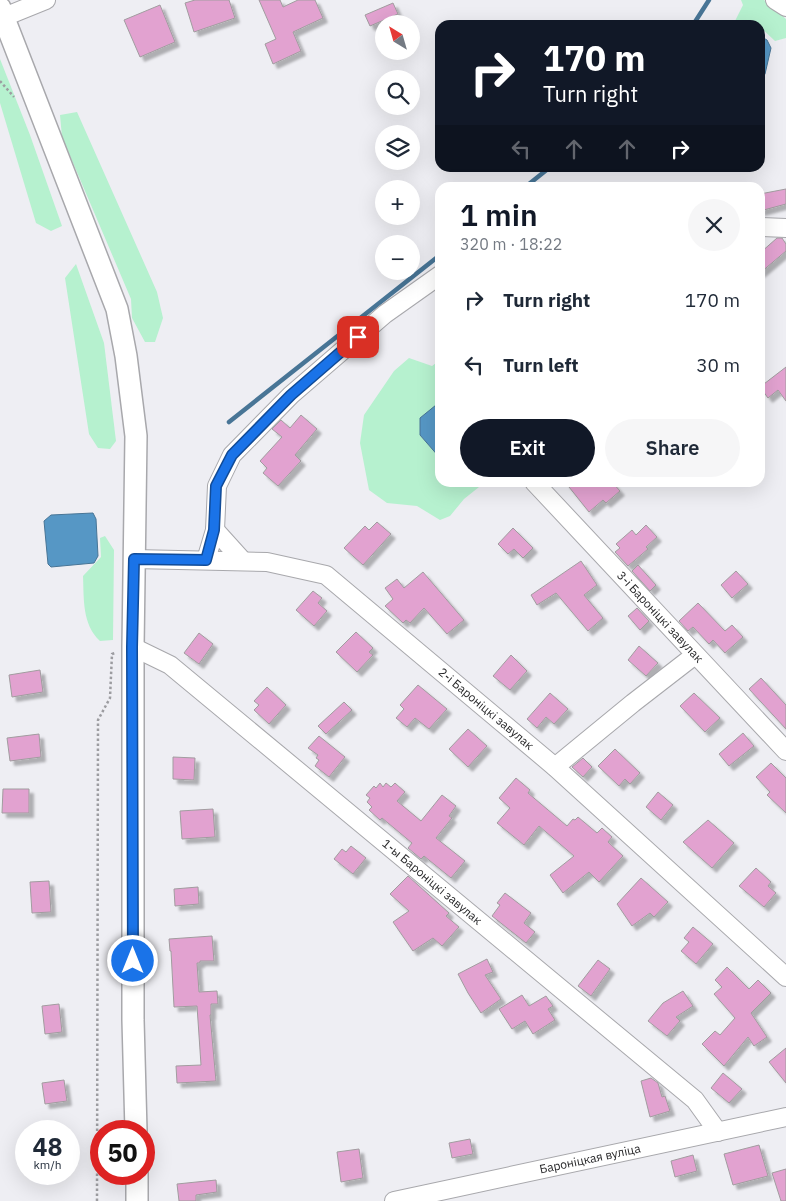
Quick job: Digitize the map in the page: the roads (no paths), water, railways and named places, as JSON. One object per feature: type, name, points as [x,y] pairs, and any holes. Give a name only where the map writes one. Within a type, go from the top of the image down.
[{"type":"main road","points":[[2,13],[117,309],[126,356],[136,436],[132,647],[133,1020],[136,1120]]},
{"type":"main road","points":[[137,1185],[137,1201]]},
{"type":"street","points":[[2,13],[46,0]]},
{"type":"street","points":[[775,0],[786,7]]},
{"type":"street","points":[[765,227],[786,228]]},
{"type":"street","points":[[206,560],[214,530],[216,486],[232,455],[291,395],[385,314],[435,283]]},
{"type":"street","name":"3-і Бароніцкі завулак","points":[[539,487],[786,751]]},
{"type":"street","points":[[214,530],[243,561]]},
{"type":"street","name":"2-і Бароніцкі завулак","points":[[134,559],[267,562],[326,575],[555,767],[786,977]]},
{"type":"street","name":"1-ы Бароніцкі завулак","points":[[132,647],[170,665],[201,690],[695,1100],[718,1132]]},
{"type":"street","points":[[555,767],[633,702],[695,655]]},
{"type":"street","name":"Бароніцкая вуліца","points":[[399,1201],[786,1117]]},
{"type":"water","points":[[765,39],[771,48],[765,74]]},
{"type":"water","points":[[435,406],[435,452],[420,435],[420,418]]},
{"type":"water","points":[[93,513],[96,519],[98,556],[94,563],[51,567],[48,564],[44,521],[51,515]]},
{"type":"waterway","points":[[696,20],[709,0]]},
{"type":"waterway","points":[[532,182],[544,172]]},
{"type":"waterway","points":[[229,422],[435,259]]}]
